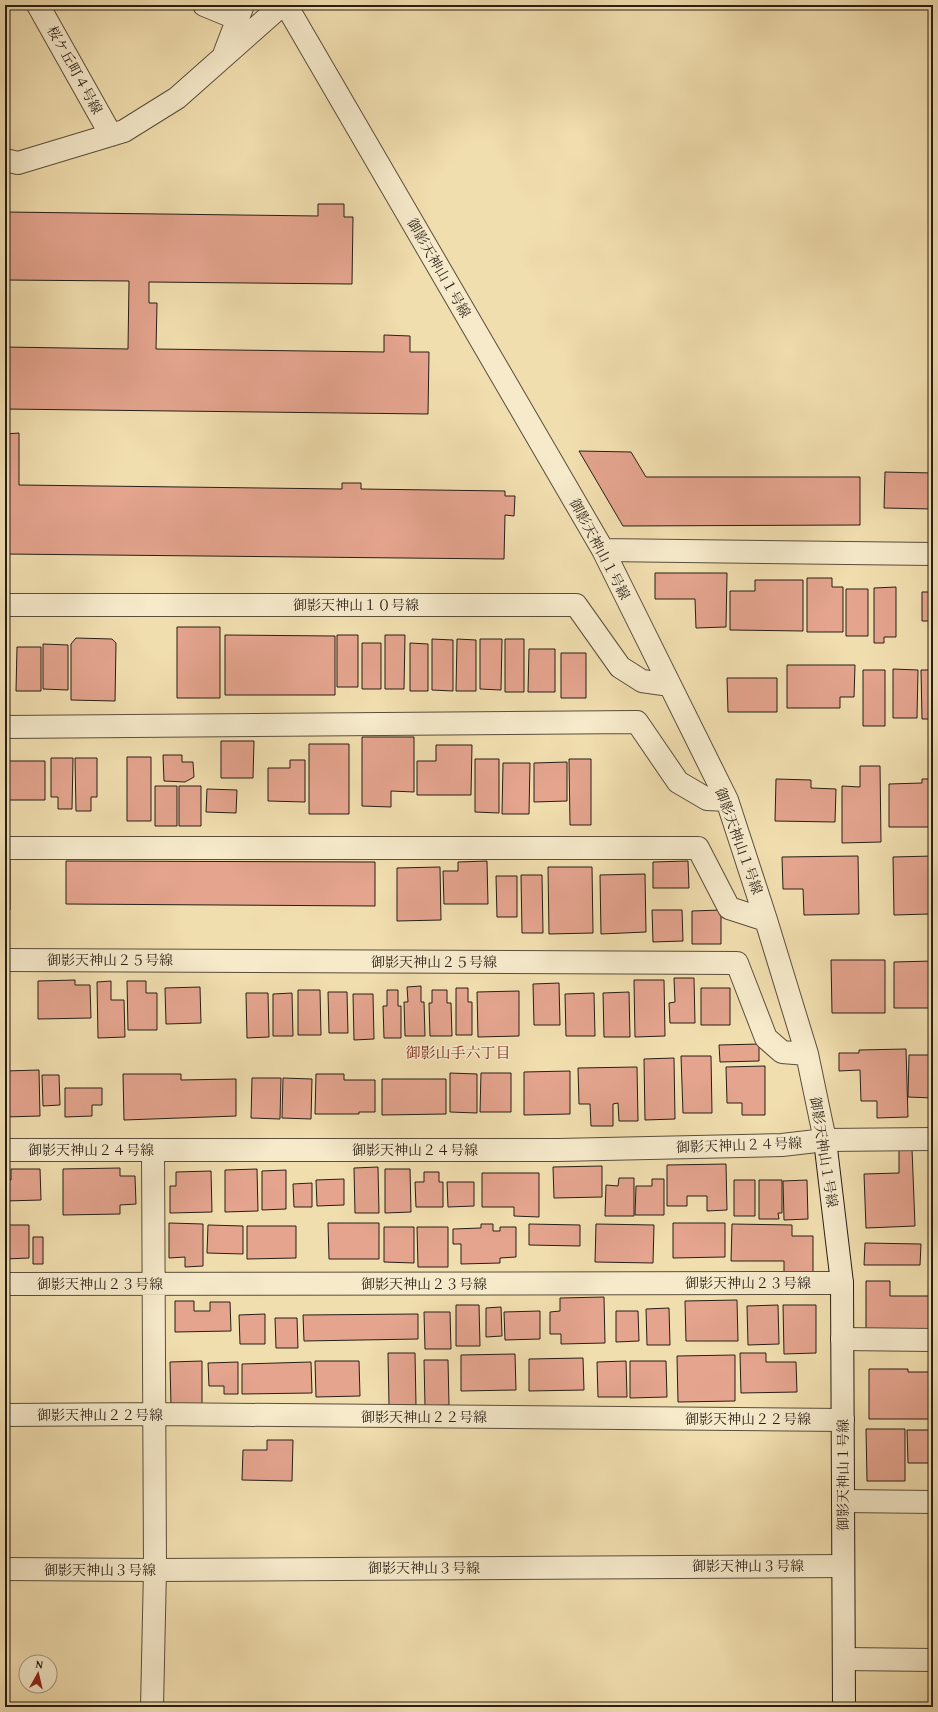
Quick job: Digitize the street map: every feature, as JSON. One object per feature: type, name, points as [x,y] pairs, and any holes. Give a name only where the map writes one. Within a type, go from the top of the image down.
[{"type":"street","name":"桜ケ丘町４号線","points":[[38,5],[112,135]]},
{"type":"street","points":[[204,5],[240,12],[224,55]]},
{"type":"street","points":[[5,160],[18,163],[124,131],[177,98],[282,5]]},
{"type":"street","name":"御影天神山１号線","points":[[286,5],[603,550],[727,800],[808,1054],[825,1140],[842,1283],[844,1707]]},
{"type":"street","points":[[603,550],[933,554]]},
{"type":"street","name":"御影天神山１０号線","points":[[5,605],[576,605],[620,667],[642,681],[670,685]]},
{"type":"street","points":[[5,727],[637,722],[678,782],[707,799],[727,800]]},
{"type":"street","points":[[5,848],[698,848],[729,908],[766,920]]},
{"type":"street","name":"御影天神山２５号線","points":[[5,960],[737,963],[766,1038],[782,1052],[808,1054]]},
{"type":"street","name":"御影天神山２４号線","points":[[5,1150],[566,1150],[782,1145],[825,1140],[933,1139]]},
{"type":"street","points":[[152,1150],[152,1284],[155,1414],[155,1570],[152,1707]]},
{"type":"street","name":"御影天神山２３号線","points":[[5,1284],[842,1283]]},
{"type":"street","points":[[842,1339],[933,1340]]},
{"type":"street","name":"御影天神山２２号線","points":[[5,1415],[155,1414],[843,1420]]},
{"type":"street","points":[[843,1501],[933,1502]]},
{"type":"street","name":"御影天神山３号線","points":[[5,1569],[155,1570],[843,1566]]},
{"type":"street","points":[[844,1660],[933,1660]]},
{"type":"building","points":[[318,204],[344,204],[344,217],[353,217],[352,284],[149,282],[149,303],[157,303],[156,349],[384,352],[384,335],[410,336],[410,352],[429,352],[428,414],[5,409],[5,347],[128,349],[129,281],[5,280],[5,212],[318,216]]},
{"type":"building","points":[[19,433],[19,485],[342,489],[342,483],[361,483],[361,489],[505,491],[505,496],[515,496],[514,516],[505,515],[504,559],[5,554],[5,434]]},
{"type":"building","points":[[579,451],[631,452],[646,477],[860,477],[860,525],[623,526]]},
{"type":"building","points":[[885,472],[933,473],[933,509],[884,508]]},
{"type":"building","points":[[655,573],[727,573],[726,627],[696,628],[695,599],[655,599]]},
{"type":"building","points":[[807,578],[832,578],[832,587],[843,587],[843,632],[807,632]]},
{"type":"building","points":[[755,580],[803,580],[803,631],[730,630],[730,591],[755,591]]},
{"type":"building","points":[[929,584],[933,584],[933,621],[922,621],[922,592],[929,592]]},
{"type":"building","points":[[896,587],[896,637],[884,637],[884,643],[874,643],[874,588]]},
{"type":"building","points":[[846,589],[868,589],[868,636],[846,636]]},
{"type":"building","points":[[177,627],[220,627],[220,698],[177,698]]},
{"type":"building","points":[[225,635],[335,636],[335,695],[225,695]]},
{"type":"building","points":[[337,635],[358,635],[358,687],[337,687]]},
{"type":"building","points":[[385,635],[405,635],[404,689],[385,689]]},
{"type":"building","points":[[76,638],[112,639],[116,643],[115,701],[71,700],[71,644]]},
{"type":"building","points":[[432,639],[453,640],[453,691],[432,690]]},
{"type":"building","points":[[457,639],[476,640],[476,691],[456,691]]},
{"type":"building","points":[[480,639],[502,639],[501,690],[480,689]]},
{"type":"building","points":[[505,639],[524,639],[524,692],[505,692]]},
{"type":"building","points":[[5,642],[9,642],[9,687],[5,687]]},
{"type":"building","points":[[362,643],[381,643],[381,689],[362,689]]},
{"type":"building","points":[[410,643],[428,644],[428,691],[410,691]]},
{"type":"building","points":[[43,644],[68,645],[68,690],[43,689]]},
{"type":"building","points":[[17,647],[41,647],[41,691],[16,691]]},
{"type":"building","points":[[529,649],[555,649],[555,692],[528,692]]},
{"type":"building","points":[[561,653],[586,653],[586,698],[561,698]]},
{"type":"building","points":[[787,665],[855,665],[854,697],[840,697],[840,708],[787,708]]},
{"type":"building","points":[[893,669],[918,670],[917,718],[893,718]]},
{"type":"building","points":[[863,670],[885,670],[885,726],[863,726]]},
{"type":"building","points":[[921,670],[933,670],[933,719],[922,719]]},
{"type":"building","points":[[727,678],[777,678],[777,712],[728,712]]},
{"type":"building","points":[[362,737],[414,737],[414,792],[391,791],[391,807],[362,806]]},
{"type":"building","points":[[221,741],[254,741],[253,778],[221,778]]},
{"type":"building","points":[[309,744],[349,744],[349,814],[309,814]]},
{"type":"building","points":[[436,745],[472,745],[471,795],[417,795],[417,761],[436,761]]},
{"type":"building","points":[[163,755],[182,755],[182,762],[193,762],[194,777],[185,782],[164,781]]},
{"type":"building","points":[[127,757],[151,757],[151,821],[127,821]]},
{"type":"building","points":[[51,758],[73,758],[72,809],[58,809],[58,797],[51,797]]},
{"type":"building","points":[[75,758],[97,758],[97,797],[91,797],[91,811],[76,811]]},
{"type":"building","points":[[475,759],[499,759],[499,813],[475,812]]},
{"type":"building","points":[[569,759],[591,759],[591,825],[570,825]]},
{"type":"building","points":[[290,760],[305,760],[305,802],[268,801],[268,768],[290,768]]},
{"type":"building","points":[[5,761],[45,761],[45,800],[5,800]]},
{"type":"building","points":[[567,762],[567,801],[534,802],[534,763]]},
{"type":"building","points":[[503,763],[530,763],[529,814],[502,814]]},
{"type":"building","points":[[860,766],[880,766],[881,842],[842,843],[842,786],[860,787]]},
{"type":"building","points":[[776,779],[811,780],[811,788],[836,789],[835,822],[775,821]]},
{"type":"building","points":[[922,779],[933,779],[933,827],[889,827],[889,784],[922,783]]},
{"type":"building","points":[[155,786],[177,786],[177,826],[155,826]]},
{"type":"building","points":[[179,786],[201,786],[201,826],[179,826]]},
{"type":"building","points":[[207,789],[237,790],[236,813],[206,812]]},
{"type":"building","points":[[5,854],[10,854],[10,910],[5,910]]},
{"type":"building","points":[[858,856],[859,914],[804,915],[803,889],[783,889],[782,857]]},
{"type":"building","points":[[933,856],[933,908],[929,908],[929,914],[894,915],[893,857]]},
{"type":"building","points":[[66,861],[375,862],[375,906],[66,904]]},
{"type":"building","points":[[487,861],[488,904],[444,904],[443,871],[458,871],[458,862]]},
{"type":"building","points":[[688,861],[689,888],[653,888],[653,862]]},
{"type":"building","points":[[440,867],[441,920],[397,921],[397,868]]},
{"type":"building","points":[[548,867],[592,867],[593,933],[549,934]]},
{"type":"building","points":[[645,874],[646,932],[601,934],[600,875]]},
{"type":"building","points":[[521,875],[542,875],[543,933],[522,933]]},
{"type":"building","points":[[496,876],[517,876],[517,917],[497,917]]},
{"type":"building","points":[[652,910],[682,910],[683,941],[653,942]]},
{"type":"building","points":[[721,910],[721,944],[692,944],[692,911]]},
{"type":"building","points":[[831,960],[885,960],[885,1013],[832,1013]]},
{"type":"building","points":[[933,961],[933,1008],[894,1008],[894,962]]},
{"type":"building","points":[[674,978],[694,978],[695,1023],[670,1023],[669,1003],[675,1002]]},
{"type":"building","points":[[75,980],[75,985],[90,985],[91,1018],[38,1019],[38,981]]},
{"type":"building","points":[[634,980],[664,980],[665,1036],[635,1037]]},
{"type":"building","points":[[111,981],[111,1000],[124,1000],[125,1037],[98,1038],[97,982]]},
{"type":"building","points":[[127,981],[146,981],[146,993],[157,993],[157,1030],[128,1030]]},
{"type":"building","points":[[559,983],[560,1025],[534,1025],[533,984]]},
{"type":"building","points":[[421,986],[421,1002],[424,1002],[425,1036],[405,1036],[404,1002],[408,1002],[407,987]]},
{"type":"building","points":[[200,987],[201,1023],[166,1024],[165,988]]},
{"type":"building","points":[[456,988],[468,988],[468,1002],[472,1002],[472,1035],[456,1035]]},
{"type":"building","points":[[701,988],[730,988],[730,1025],[701,1025]]},
{"type":"building","points":[[298,990],[320,990],[321,1035],[298,1035]]},
{"type":"building","points":[[387,990],[398,990],[398,1006],[401,1006],[401,1038],[384,1038],[383,1006],[387,1006]]},
{"type":"building","points":[[432,990],[447,990],[447,1003],[451,1003],[452,1036],[430,1036],[429,1003],[432,1003]]},
{"type":"building","points":[[519,991],[519,1036],[478,1037],[477,992]]},
{"type":"building","points":[[328,992],[347,992],[348,1033],[329,1033]]},
{"type":"building","points":[[629,992],[630,1037],[604,1037],[603,993]]},
{"type":"building","points":[[246,993],[268,993],[269,1037],[247,1038]]},
{"type":"building","points":[[292,993],[293,1036],[273,1036],[273,994]]},
{"type":"building","points":[[594,993],[595,1036],[566,1036],[565,994]]},
{"type":"building","points":[[353,994],[373,994],[374,1039],[354,1040]]},
{"type":"building","points":[[759,1044],[759,1061],[720,1062],[719,1045]]},
{"type":"building","points":[[906,1049],[908,1117],[877,1118],[877,1101],[861,1101],[860,1070],[839,1071],[839,1053],[859,1053],[859,1050]]},
{"type":"building","points":[[909,1055],[933,1055],[933,1098],[908,1097]]},
{"type":"building","points":[[681,1056],[711,1056],[712,1113],[683,1113]]},
{"type":"building","points":[[674,1058],[675,1119],[645,1120],[644,1059]]},
{"type":"building","points":[[765,1066],[765,1115],[742,1115],[742,1103],[727,1103],[726,1067]]},
{"type":"building","points":[[637,1067],[638,1121],[619,1121],[618,1103],[613,1104],[613,1126],[591,1126],[590,1104],[579,1104],[578,1068]]},
{"type":"building","points":[[39,1070],[40,1116],[5,1117],[5,1071]]},
{"type":"building","points":[[570,1071],[570,1114],[524,1115],[524,1072]]},
{"type":"building","points":[[450,1073],[477,1074],[477,1113],[450,1112]]},
{"type":"building","points":[[481,1073],[511,1073],[511,1112],[480,1112]]},
{"type":"building","points":[[123,1074],[181,1074],[181,1080],[236,1079],[236,1116],[124,1120]]},
{"type":"building","points":[[316,1074],[344,1074],[344,1080],[375,1080],[375,1112],[359,1112],[359,1114],[315,1114]]},
{"type":"building","points":[[42,1075],[59,1075],[60,1105],[43,1106]]},
{"type":"building","points":[[252,1078],[281,1078],[280,1119],[251,1118]]},
{"type":"building","points":[[283,1078],[312,1079],[311,1119],[282,1118]]},
{"type":"building","points":[[382,1079],[446,1079],[446,1114],[382,1115]]},
{"type":"building","points":[[65,1088],[102,1088],[102,1105],[92,1105],[92,1116],[65,1117]]},
{"type":"building","points":[[912,1149],[915,1226],[866,1228],[864,1174],[899,1173],[899,1150]]},
{"type":"building","points":[[726,1164],[727,1210],[707,1211],[707,1196],[687,1196],[687,1206],[667,1206],[667,1165]]},
{"type":"building","points":[[602,1166],[602,1197],[554,1198],[553,1167]]},
{"type":"building","points":[[378,1167],[379,1213],[355,1213],[354,1168]]},
{"type":"building","points":[[120,1168],[120,1176],[135,1176],[136,1204],[120,1205],[120,1214],[63,1215],[63,1169]]},
{"type":"building","points":[[11,1169],[40,1169],[41,1200],[5,1201],[5,1180],[11,1180]]},
{"type":"building","points":[[257,1169],[258,1211],[225,1212],[225,1170]]},
{"type":"building","points":[[385,1169],[410,1169],[411,1212],[385,1213]]},
{"type":"building","points":[[286,1170],[286,1209],[262,1210],[262,1171]]},
{"type":"building","points":[[211,1171],[212,1212],[170,1213],[170,1186],[176,1186],[176,1172]]},
{"type":"building","points":[[424,1172],[439,1172],[439,1182],[443,1182],[443,1207],[416,1207],[415,1182],[424,1182]]},
{"type":"building","points":[[482,1173],[539,1173],[539,1217],[514,1216],[514,1207],[482,1207]]},
{"type":"building","points":[[619,1178],[634,1178],[634,1216],[605,1216],[606,1185],[618,1186]]},
{"type":"building","points":[[344,1179],[344,1205],[317,1206],[316,1180]]},
{"type":"building","points":[[652,1179],[664,1179],[664,1215],[635,1215],[636,1186],[652,1186]]},
{"type":"building","points":[[734,1180],[755,1180],[755,1216],[734,1216]]},
{"type":"building","points":[[759,1180],[782,1180],[782,1213],[778,1213],[779,1219],[759,1219]]},
{"type":"building","points":[[807,1180],[808,1219],[784,1220],[783,1181]]},
{"type":"building","points":[[447,1182],[474,1182],[474,1206],[448,1207]]},
{"type":"building","points":[[312,1183],[312,1207],[294,1207],[293,1184]]},
{"type":"building","points":[[169,1223],[203,1224],[203,1266],[185,1267],[185,1257],[169,1258]]},
{"type":"building","points":[[328,1223],[379,1223],[379,1259],[329,1259]]},
{"type":"building","points":[[673,1223],[725,1223],[725,1257],[673,1258]]},
{"type":"building","points":[[481,1224],[493,1224],[493,1231],[500,1231],[500,1227],[516,1227],[516,1257],[500,1258],[500,1263],[461,1264],[461,1244],[453,1244],[453,1229],[481,1228]]},
{"type":"building","points":[[529,1224],[580,1225],[580,1246],[529,1245]]},
{"type":"building","points":[[596,1224],[654,1225],[653,1263],[595,1262]]},
{"type":"building","points":[[732,1224],[792,1225],[792,1236],[813,1236],[813,1274],[784,1274],[784,1261],[731,1261]]},
{"type":"building","points":[[5,1225],[29,1225],[29,1258],[5,1259]]},
{"type":"building","points":[[208,1225],[243,1226],[243,1254],[207,1253]]},
{"type":"building","points":[[247,1226],[296,1226],[296,1258],[247,1259]]},
{"type":"building","points":[[384,1227],[414,1227],[414,1263],[384,1262]]},
{"type":"building","points":[[417,1227],[448,1227],[448,1267],[418,1267]]},
{"type":"building","points":[[33,1237],[43,1237],[43,1264],[33,1264]]},
{"type":"building","points":[[865,1243],[921,1244],[920,1265],[864,1265]]},
{"type":"building","points":[[866,1281],[890,1281],[890,1296],[933,1296],[933,1332],[866,1331]]},
{"type":"building","points":[[604,1297],[605,1343],[561,1344],[561,1334],[550,1334],[550,1312],[560,1311],[560,1298]]},
{"type":"building","points":[[737,1300],[738,1341],[686,1341],[685,1301]]},
{"type":"building","points":[[175,1301],[194,1301],[194,1311],[210,1311],[210,1302],[230,1302],[231,1331],[175,1332]]},
{"type":"building","points":[[456,1305],[479,1305],[480,1346],[456,1346]]},
{"type":"building","points":[[778,1305],[779,1344],[748,1345],[747,1306]]},
{"type":"building","points":[[783,1305],[816,1305],[816,1353],[784,1354]]},
{"type":"building","points":[[501,1307],[502,1336],[486,1337],[486,1308]]},
{"type":"building","points":[[669,1308],[670,1345],[647,1345],[646,1309]]},
{"type":"building","points":[[540,1311],[540,1339],[505,1340],[504,1312]]},
{"type":"building","points":[[616,1311],[638,1311],[639,1341],[616,1342]]},
{"type":"building","points":[[424,1312],[450,1312],[451,1349],[425,1349]]},
{"type":"building","points":[[265,1314],[265,1344],[240,1344],[239,1315]]},
{"type":"building","points":[[418,1314],[418,1339],[304,1341],[303,1315]]},
{"type":"building","points":[[275,1318],[297,1318],[298,1348],[276,1348]]},
{"type":"building","points":[[388,1353],[415,1353],[416,1405],[389,1405]]},
{"type":"building","points":[[740,1353],[766,1353],[766,1362],[796,1362],[797,1392],[741,1393]]},
{"type":"building","points":[[515,1354],[516,1390],[461,1391],[461,1355]]},
{"type":"building","points":[[735,1355],[735,1401],[678,1402],[677,1356]]},
{"type":"building","points":[[583,1358],[584,1390],[529,1391],[529,1359]]},
{"type":"building","points":[[424,1360],[448,1360],[449,1405],[425,1406]]},
{"type":"building","points":[[202,1361],[202,1405],[171,1406],[170,1362]]},
{"type":"building","points":[[315,1361],[359,1361],[360,1396],[316,1397]]},
{"type":"building","points":[[626,1361],[627,1397],[598,1397],[597,1362]]},
{"type":"building","points":[[630,1361],[666,1361],[667,1397],[630,1398]]},
{"type":"building","points":[[238,1362],[238,1394],[224,1394],[224,1386],[209,1386],[208,1363]]},
{"type":"building","points":[[311,1362],[312,1393],[242,1394],[242,1364]]},
{"type":"building","points":[[869,1369],[908,1369],[908,1372],[933,1372],[933,1419],[869,1419]]},
{"type":"building","points":[[866,1429],[905,1429],[905,1481],[867,1481]]},
{"type":"building","points":[[907,1430],[933,1430],[933,1471],[929,1471],[929,1463],[908,1463]]},
{"type":"building","points":[[267,1440],[293,1440],[292,1481],[242,1480],[243,1450],[267,1450]]},
{"type":"district","name":"御影山手六丁目","points":[[458,1053]]}]
